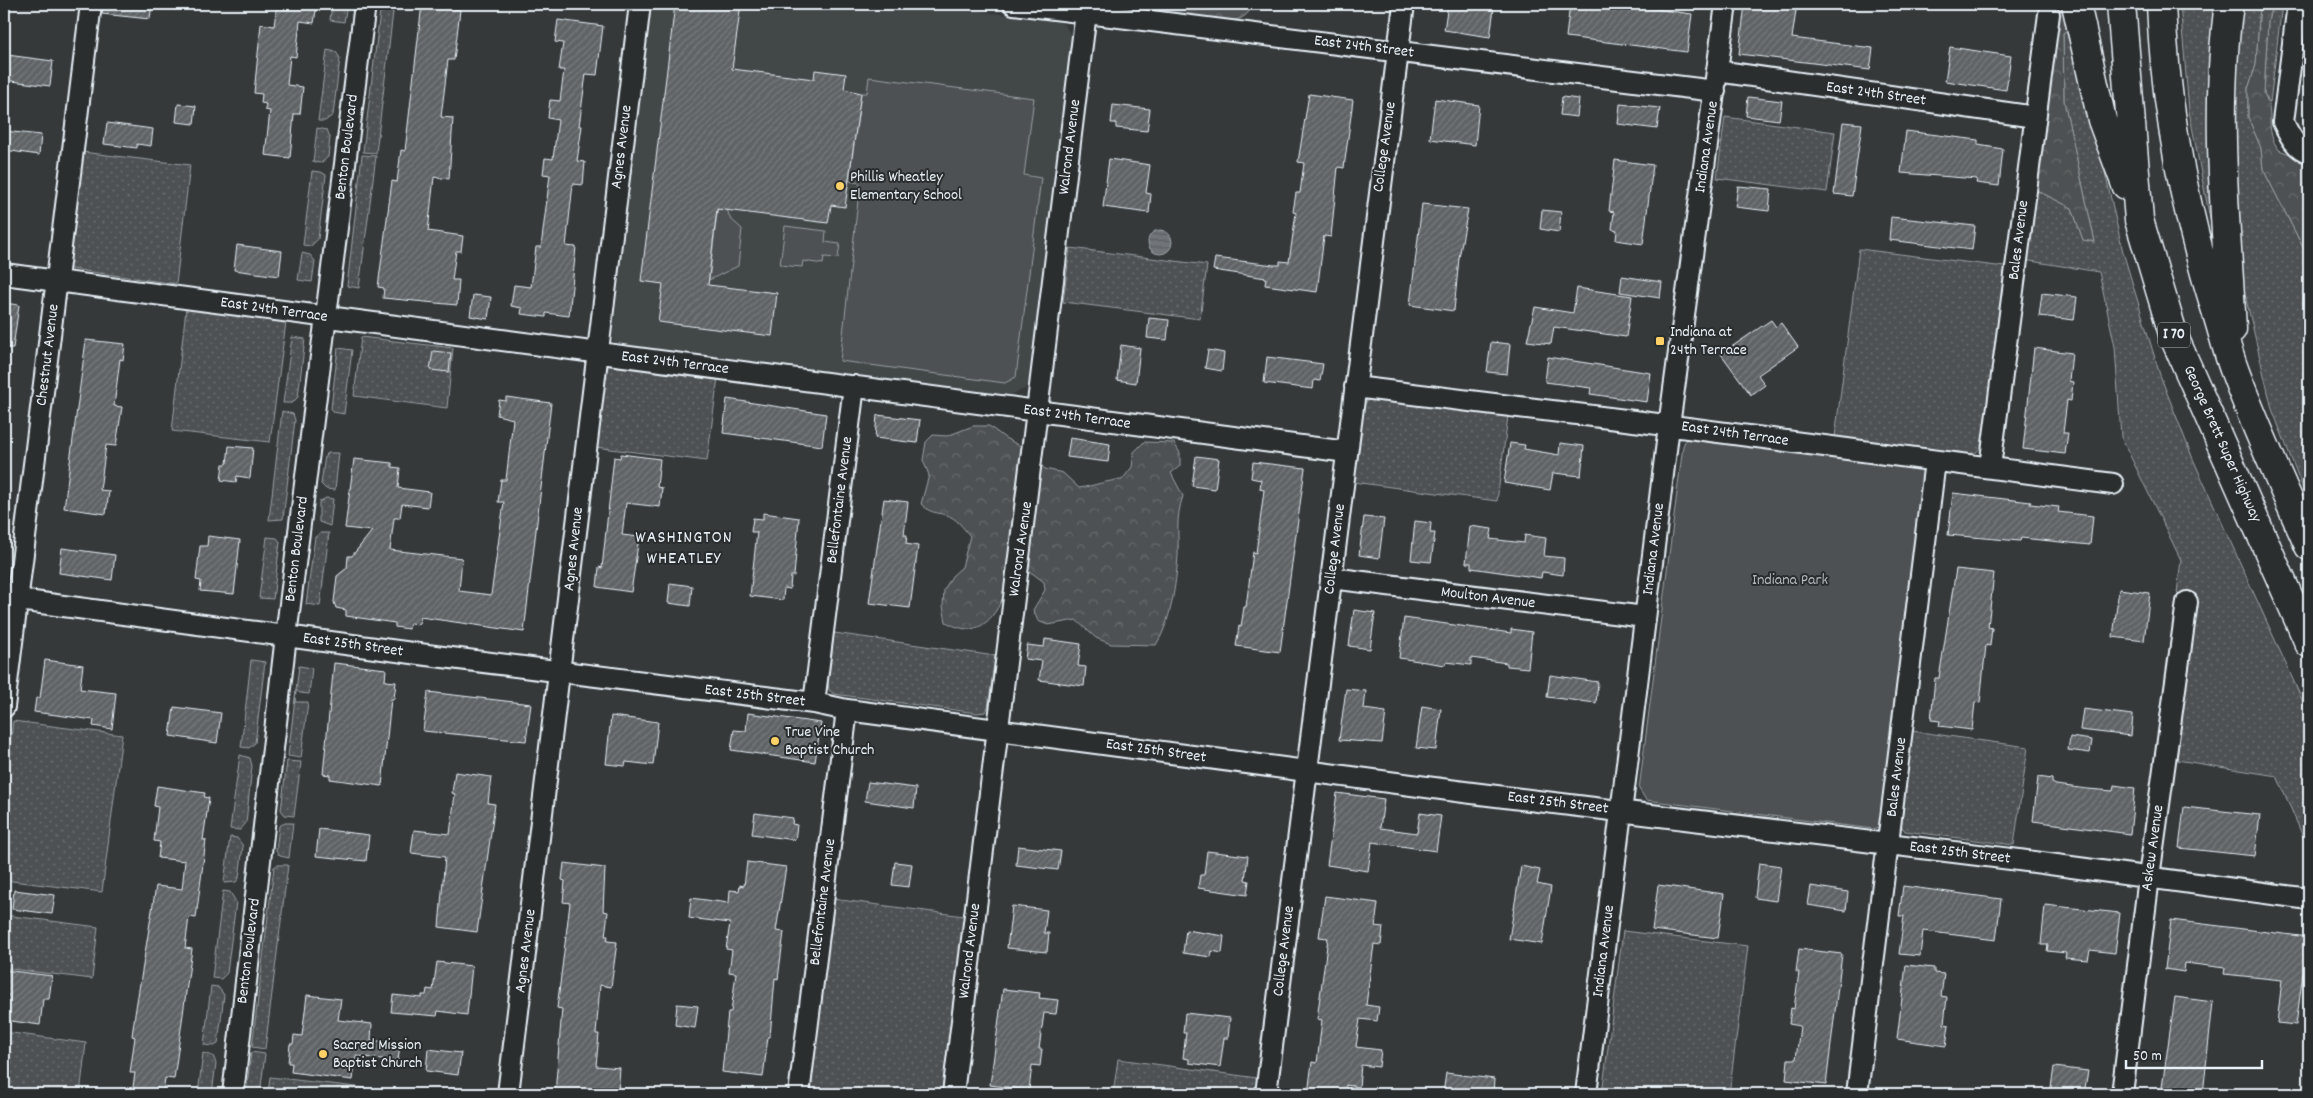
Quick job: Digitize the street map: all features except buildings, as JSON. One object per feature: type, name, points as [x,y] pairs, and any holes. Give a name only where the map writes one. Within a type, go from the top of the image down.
[{"type":"highway","points":[[2076,4],[2102,120],[2139,220]]},
{"type":"highway","name":"George Brett Super Highway","points":[[2121,4],[2139,220],[2174,337],[2309,643]]},
{"type":"highway","points":[[2161,4],[2163,60],[2175,150],[2200,258],[2234,370],[2263,443],[2309,546]]},
{"type":"highway","points":[[2229,4],[2222,86],[2223,149],[2234,370]]},
{"type":"street","name":"Chestnut Avenue","points":[[4,707],[10,599],[57,282],[91,4]]},
{"type":"street","name":"Benton Boulevard","points":[[233,1094],[286,636],[364,4]]},
{"type":"street","name":"Agnes Avenue","points":[[508,1094],[560,672],[596,353],[640,4]]},
{"type":"street","name":"East 24th Street","points":[[1014,4],[1087,8],[1398,51],[1716,81],[2035,116]]},
{"type":"street","name":"College Avenue","points":[[1266,1094],[1404,4]]},
{"type":"street","name":"Indiana Avenue","points":[[1586,1094],[1669,426],[1726,4]]},
{"type":"street","points":[[2298,4],[2283,122],[2288,135],[2303,147]]},
{"type":"street","name":"Walrond Avenue","points":[[953,1094],[997,730],[1039,411],[1087,8]]},
{"type":"street","name":"Bales Avenue","points":[[1990,467],[2048,14]]},
{"type":"street","name":"East 24th Terrace","points":[[4,274],[1347,452]]},
{"type":"street","name":"Bellefontaine Avenue","points":[[814,703],[854,386]]},
{"type":"street","name":"East 24th Terrace","points":[[1355,387],[2113,484]]},
{"type":"street","name":"Bales Avenue","points":[[1858,1094],[1935,461]]},
{"type":"street","name":"Moulton Avenue","points":[[1331,578],[1645,617]]},
{"type":"street","name":"East 25th Street","points":[[10,599],[560,672],[814,703],[847,710],[1306,771],[2149,877],[2309,899]]},
{"type":"street","name":"Askew Avenue","points":[[2122,1094],[2149,877],[2187,602]]},
{"type":"street","name":"Bellefontaine Avenue","points":[[800,1094],[847,710]]},
{"type":"shaded area","name":"Phillis Wheatley Elementary School","points":[[650,4],[922,4],[1056,21],[1064,24],[1071,35],[1071,44],[1030,378],[1025,389],[1010,395],[621,345],[614,342],[609,328]]},
{"type":"shaded area","points":[[1160,230],[1169,233],[1172,242],[1169,251],[1160,254],[1151,251],[1148,242],[1151,233]]},
{"type":"green space","points":[[332,4],[347,4],[344,22],[330,20]]},
{"type":"green space","points":[[381,4],[394,4],[376,153],[363,152]]},
{"type":"green space","points":[[1159,4],[1253,4],[1248,13],[1241,18],[1225,20],[1189,15],[1177,17],[1159,7]]},
{"type":"green space","points":[[2180,4],[2219,4],[2214,240],[2189,111]]},
{"type":"green space","points":[[2239,4],[2260,4],[2256,65],[2248,89],[2248,117],[2261,148],[2263,169],[2309,259],[2309,504],[2272,409],[2238,265],[2231,201]]},
{"type":"green space","points":[[2260,4],[2272,4],[2268,21],[2264,94],[2269,108],[2270,128],[2274,142],[2279,150],[2309,161],[2309,259],[2263,169],[2261,148],[2248,117],[2248,89],[2256,65]]},
{"type":"green space","points":[[2272,4],[2282,4],[2270,103],[2264,94],[2268,21]]},
{"type":"green space","points":[[2055,10],[2068,11],[2072,26],[2063,33],[2064,101],[2095,242],[2083,240],[2072,208],[2034,189]]},
{"type":"green space","points":[[2072,26],[2123,252],[2160,375],[2193,459],[2309,715],[2309,851],[2277,776],[2177,760],[2195,611],[2177,593],[2181,560],[2121,437],[2115,347],[2099,272],[2024,260],[2034,189],[2072,208],[2083,240],[2095,242],[2064,101],[2063,33]]},
{"type":"green space","points":[[327,50],[336,52],[340,58],[333,115],[325,121],[318,121]]},
{"type":"green space","points":[[869,77],[1034,98],[1024,175],[1041,178],[1016,377],[1005,383],[840,361],[860,183],[849,181],[861,93],[867,93]]},
{"type":"green space","points":[[1725,117],[1835,132],[1827,192],[1717,178]]},
{"type":"green space","points":[[317,128],[327,130],[330,137],[328,157],[321,163],[313,162]]},
{"type":"green space","points":[[82,152],[190,165],[176,284],[71,269],[68,265]]},
{"type":"green space","points":[[362,155],[376,156],[359,288],[347,286]]},
{"type":"green space","points":[[312,171],[321,172],[326,175],[318,239],[311,246],[303,245]]},
{"type":"green space","points":[[720,189],[730,218],[742,229],[738,266],[709,280]]},
{"type":"green space","points":[[785,226],[826,231],[825,242],[840,244],[838,258],[824,257],[823,264],[803,261],[802,267],[780,265]]},
{"type":"green space","points":[[1070,248],[1207,265],[1200,319],[1063,302]]},
{"type":"green space","points":[[1859,249],[2005,267],[1983,446],[1974,454],[1835,437]]},
{"type":"green space","points":[[302,253],[310,255],[315,261],[312,282],[298,280]]},
{"type":"green space","points":[[186,309],[286,322],[270,442],[172,431]]},
{"type":"green space","points":[[292,337],[305,339],[298,397],[292,403],[283,403]]},
{"type":"green space","points":[[361,337],[453,348],[447,408],[354,396]]},
{"type":"green space","points":[[338,348],[352,350],[344,414],[333,412],[331,408]]},
{"type":"green space","points":[[612,364],[718,377],[707,461],[595,447],[604,369]]},
{"type":"green space","points":[[1373,398],[1508,416],[1497,501],[1353,482],[1363,407],[1367,401]]},
{"type":"green space","points":[[282,411],[293,414],[295,420],[283,519],[269,520]]},
{"type":"green space","points":[[973,426],[989,426],[1005,438],[1024,448],[1045,469],[1063,473],[1079,488],[1122,480],[1132,467],[1134,452],[1144,442],[1174,443],[1180,453],[1180,466],[1171,473],[1183,496],[1178,519],[1178,556],[1169,614],[1156,645],[1111,644],[1096,638],[1076,620],[1048,625],[1038,621],[1033,610],[1045,590],[1044,582],[1032,573],[1015,572],[998,607],[983,625],[973,629],[961,628],[946,622],[943,606],[944,590],[952,576],[962,567],[970,536],[950,516],[930,511],[921,504],[929,475],[923,460],[926,442],[933,435],[947,436]]},
{"type":"green space","name":"Indiana Park","points":[[1692,437],[1920,467],[1924,470],[1880,826],[1873,829],[1646,800],[1639,789],[1683,446],[1686,439]]},
{"type":"green space","points":[[328,453],[339,453],[335,490],[326,489],[321,484],[325,456]]},
{"type":"green space","points":[[326,498],[333,499],[330,526],[319,522],[319,502]]},
{"type":"green space","points":[[321,533],[329,533],[320,606],[306,604],[315,537]]},
{"type":"green space","points":[[267,537],[277,538],[280,542],[273,599],[259,598]]},
{"type":"green space","points":[[834,633],[995,656],[988,708],[985,712],[977,713],[834,694],[829,690],[828,682]]},
{"type":"green space","points":[[251,660],[265,662],[255,743],[249,748],[241,747]]},
{"type":"green space","points":[[299,666],[312,668],[309,694],[300,693],[296,690]]},
{"type":"green space","points":[[296,692],[295,702],[308,702],[301,758],[288,756]]},
{"type":"green space","points":[[13,721],[122,735],[102,892],[4,880],[4,793]]},
{"type":"green space","points":[[1912,731],[2028,747],[2014,845],[1905,831],[1900,824]]},
{"type":"green space","points":[[240,755],[250,758],[252,766],[246,823],[240,830],[230,829]]},
{"type":"green space","points":[[287,761],[301,762],[294,816],[285,815],[281,810]]},
{"type":"green space","points":[[285,823],[293,823],[289,858],[280,856],[276,851],[279,826]]},
{"type":"green space","points":[[230,837],[237,838],[243,846],[239,878],[236,882],[224,883]]},
{"type":"green space","points":[[288,865],[265,1049],[252,1047],[274,867]]},
{"type":"green space","points":[[223,891],[230,892],[236,902],[227,973],[221,979],[212,978]]},
{"type":"green space","points":[[833,899],[964,916],[942,1094],[809,1094]]},
{"type":"green space","points":[[4,915],[98,927],[92,979],[4,968]]},
{"type":"green space","points":[[1623,931],[1748,946],[1729,1094],[1602,1094]]},
{"type":"green space","points":[[211,986],[218,987],[224,995],[218,1044],[214,1046],[204,1045]]},
{"type":"green space","points":[[4,1032],[86,1043],[80,1094],[4,1094]]},
{"type":"green space","points":[[251,1052],[265,1054],[260,1094],[246,1094]]},
{"type":"green space","points":[[203,1053],[213,1056],[216,1063],[212,1094],[198,1094]]},
{"type":"green space","points":[[1118,1059],[1257,1078],[1255,1094],[1113,1094]]},
{"type":"green space","points":[[270,1077],[365,1088],[364,1094],[268,1094]]},
{"type":"place","name":"Phillis Wheatley Elementary School","points":[[840,186]]},
{"type":"place","name":"Indiana at 24th Terrace","points":[[1660,341]]},
{"type":"place","name":"True Vine Baptist Church","points":[[775,741]]},
{"type":"place","name":"Sacred Mission Baptist Church","points":[[323,1054]]},
{"type":"district","name":"WASHINGTON WHEATLEY","points":[[684,548]]}]
